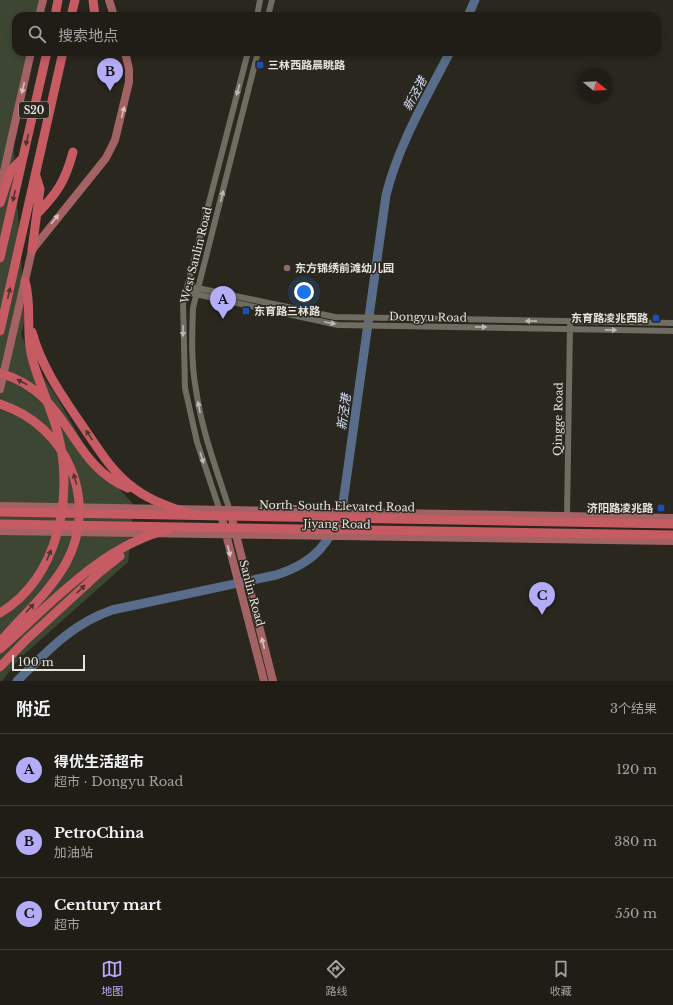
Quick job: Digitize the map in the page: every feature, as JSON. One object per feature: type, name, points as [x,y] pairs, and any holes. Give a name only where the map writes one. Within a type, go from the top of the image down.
[{"type":"highway","points":[[56,12],[58,0]]},
{"type":"highway","points":[[72,12],[75,0]]},
{"type":"highway","points":[[93,0],[94,12]]},
{"type":"highway","name":"S20","points":[[0,258],[46,56]]},
{"type":"highway","name":"S20","points":[[0,331],[62,56]]},
{"type":"highway","points":[[37,214],[58,192],[67,172],[73,152]]},
{"type":"highway","points":[[0,203],[12,170],[23,158]]},
{"type":"highway","points":[[32,250],[40,189],[35,175]]},
{"type":"highway","points":[[0,613],[20,597],[36,580],[48,557],[56,536],[63,504],[64,480],[60,444],[54,421],[31,355],[28,292],[25,281]]},
{"type":"highway","points":[[28,314],[38,351],[44,365],[66,402],[104,456],[121,477],[137,491]]},
{"type":"highway","points":[[0,373],[23,382],[44,396],[59,414],[93,463],[107,476],[120,484],[194,516]]},
{"type":"highway","points":[[0,404],[17,410],[33,419],[56,441],[71,468],[77,485],[79,503],[76,535],[65,564],[46,590],[2,640]]},
{"type":"highway","name":"North-South Elevated Road","points":[[0,512],[673,524]]},
{"type":"highway","points":[[0,524],[673,535]]},
{"type":"highway","points":[[0,649],[96,566],[135,542],[158,533],[185,526]]},
{"type":"highway","points":[[1,666],[100,572],[128,550],[158,533]]},
{"type":"main road","points":[[40,12],[42,0]]},
{"type":"main road","points":[[109,0],[113,12]]},
{"type":"main road","points":[[0,189],[30,56]]},
{"type":"main road","points":[[0,389],[32,250],[111,149],[119,129],[129,82],[126,56]]},
{"type":"main road","name":"Jiyang Road","points":[[0,506],[673,518]]},
{"type":"main road","name":"Sanlin Road","points":[[220,511],[264,681]]},
{"type":"main road","name":"Sanlin Road","points":[[230,511],[273,681]]},
{"type":"main road","name":"Jiyang Road","points":[[0,530],[673,541]]},
{"type":"street","points":[[258,12],[260,0]]},
{"type":"street","points":[[269,12],[272,0]]},
{"type":"street","name":"West Sanlin Road","points":[[220,511],[197,442],[185,388],[183,303],[247,56]]},
{"type":"street","name":"West Sanlin Road","points":[[230,511],[201,420],[195,389],[192,349],[193,308],[257,56]]},
{"type":"street","name":"Dongyu Road","points":[[187,289],[335,317],[673,323]]},
{"type":"street","name":"Dongyu Road","points":[[197,291],[338,325],[673,331]]},
{"type":"street","name":"Qingge Road","points":[[567,516],[570,322]]},
{"type":"green space","points":[[0,0],[39,0],[36,12],[12,12],[12,56],[26,56],[12,124],[25,319],[21,334],[31,359],[55,394],[94,462],[134,505],[128,562],[19,659],[2,681],[0,681]]},
{"type":"waterway","name":"新泾港","points":[[470,12],[475,0]]},
{"type":"waterway","name":"新泾港","points":[[17,681],[60,640],[84,623],[97,616],[112,610],[276,575],[301,564],[320,549],[327,540],[334,529],[343,503],[386,195],[391,176],[406,139],[448,56]]},
{"type":"place","name":"三林西路晨眺路","points":[[260,65]]},
{"type":"place","name":"PetroChina","points":[[110,91]]},
{"type":"place","name":"东方锦绣前滩幼儿园","points":[[287,268]]},
{"type":"place","name":"东育路三林路","points":[[246,311]]},
{"type":"place","name":"东育路凌兆西路","points":[[656,318]]},
{"type":"place","name":"得优生活超市","points":[[223,319]]},
{"type":"place","name":"济阳路凌兆路","points":[[661,508]]},
{"type":"place","name":"Century mart","points":[[542,615]]}]
